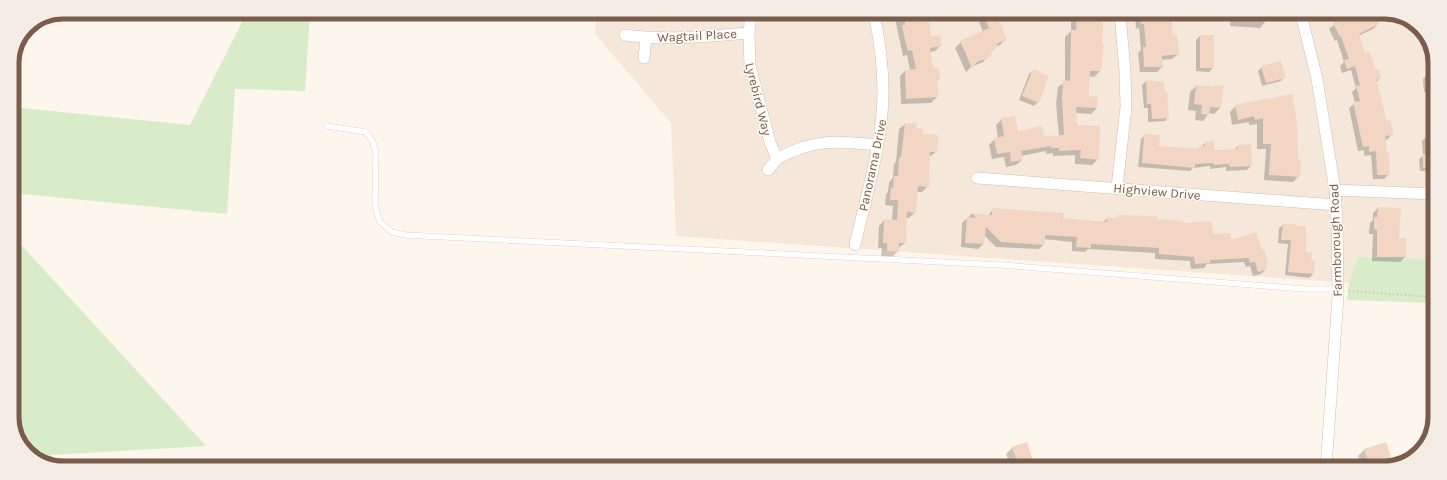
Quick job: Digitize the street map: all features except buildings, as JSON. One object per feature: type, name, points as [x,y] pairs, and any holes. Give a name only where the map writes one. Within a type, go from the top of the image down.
[{"type":"street","name":"Lyrebird Way","points":[[750,19],[750,66],[770,142],[777,159]]},
{"type":"street","name":"Panorama Drive","points":[[855,245],[878,146],[882,112],[883,85],[881,56],[875,19]]},
{"type":"street","points":[[1117,187],[1126,107],[1125,71],[1120,19]]},
{"type":"street","name":"Farmborough Road","points":[[1303,19],[1317,80],[1335,190],[1336,205],[1338,289],[1332,399],[1327,461]]},
{"type":"street","name":"Wagtail Place","points":[[625,35],[646,38],[749,33]]},
{"type":"street","name":"Wagtail Place","points":[[644,58],[646,38]]},
{"type":"street","points":[[768,170],[777,159],[792,150],[818,142],[846,142],[878,146]]},
{"type":"street","name":"Highview Drive","points":[[977,178],[1117,187],[1336,205]]},
{"type":"street","points":[[1335,190],[1428,194]]},
{"type":"lane","points":[[327,126],[366,132],[373,142],[376,154],[375,206],[380,222],[392,232],[405,235],[1001,265],[1304,289],[1338,289]]},
{"type":"path","points":[[1338,289],[1428,297]]},
{"type":"shaded area","points":[[596,19],[1390,19],[1408,26],[1419,36],[1426,49],[1428,60],[1428,287],[1349,283],[676,236],[671,123],[595,34]]},
{"type":"green space","points":[[243,19],[310,19],[305,91],[235,89],[227,214],[19,194],[19,108],[190,125]]},
{"type":"green space","points":[[1425,207],[1428,207],[1428,224]]},
{"type":"green space","points":[[19,243],[206,446],[42,456],[30,446],[22,434],[19,420]]},
{"type":"green space","points":[[1358,257],[1428,260],[1428,303],[1347,300],[1349,283]]}]
